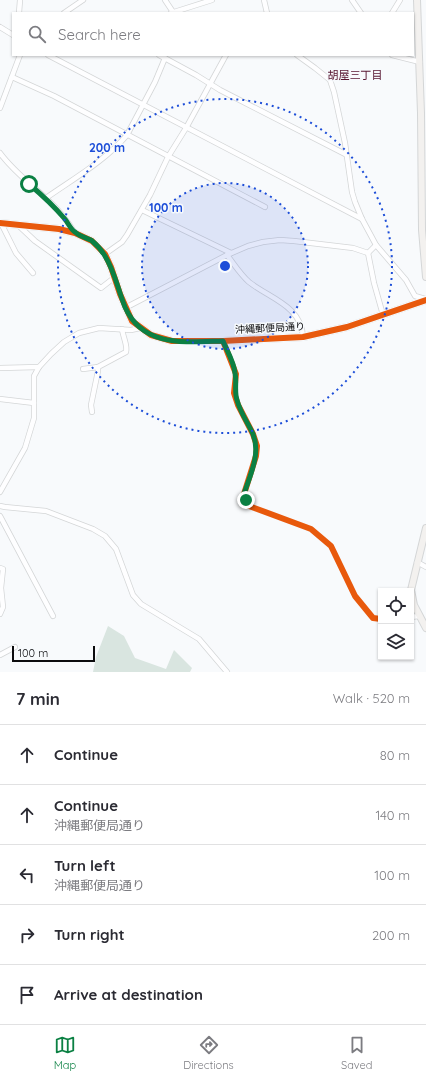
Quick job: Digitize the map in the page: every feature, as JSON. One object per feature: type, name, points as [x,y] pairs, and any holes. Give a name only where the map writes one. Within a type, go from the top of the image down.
[{"type":"street","points":[[19,12],[20,0]]},
{"type":"street","points":[[65,12],[83,0]]},
{"type":"street","points":[[165,0],[172,12],[212,0]]},
{"type":"street","points":[[264,0],[267,12]]},
{"type":"street","points":[[352,0],[360,12]]},
{"type":"street","points":[[393,12],[400,0]]},
{"type":"street","points":[[417,0],[424,114],[422,230],[426,277]]},
{"type":"street","points":[[0,27],[12,34]]},
{"type":"street","points":[[0,108],[20,56]]},
{"type":"street","points":[[52,56],[142,105],[362,219]]},
{"type":"street","points":[[161,56],[211,83],[220,90],[347,155]]},
{"type":"street","points":[[104,254],[122,242],[142,210],[168,157],[186,128],[225,56]]},
{"type":"street","points":[[298,56],[330,80],[334,92],[347,155],[352,192],[362,219],[376,245],[406,280],[415,296],[426,299]]},
{"type":"street","points":[[396,56],[420,62]]},
{"type":"street","points":[[46,198],[108,154],[127,135],[155,82],[165,58]]},
{"type":"street","points":[[12,77],[54,96],[266,207]]},
{"type":"street","points":[[0,153],[19,176],[46,198],[68,222],[75,233]]},
{"type":"street","points":[[142,210],[229,254],[243,277],[282,302],[294,313],[302,327],[303,337]]},
{"type":"street","points":[[0,223],[16,253],[33,273]]},
{"type":"street","name":"沖縄郵便局通り","points":[[0,223],[59,229],[75,233],[92,241],[104,254],[115,277],[125,308],[132,321],[151,335],[172,341],[223,341],[303,337],[330,332],[426,299]]},
{"type":"street","points":[[18,225],[35,241],[90,282],[101,288],[115,277]]},
{"type":"street","points":[[125,308],[229,254],[248,246],[280,240],[353,248],[368,253]]},
{"type":"street","points":[[368,253],[376,245]]},
{"type":"street","points":[[368,253],[374,283],[383,315]]},
{"type":"street","points":[[1,489],[25,448],[34,418],[34,376],[39,367],[50,354],[64,342],[80,333],[99,328],[140,328]]},
{"type":"street","points":[[83,369],[98,367],[126,352],[127,349],[122,329]]},
{"type":"street","points":[[223,341],[236,374],[234,393],[238,405],[253,434],[256,446],[256,456],[244,494],[246,500],[250,506],[311,529],[331,546],[355,596],[373,618],[378,619]]},
{"type":"street","points":[[0,368],[39,367]]},
{"type":"street","points":[[92,412],[91,405],[98,367]]},
{"type":"street","points":[[0,399],[34,403]]},
{"type":"street","points":[[0,506],[46,511],[93,529],[105,536],[116,549],[133,594],[141,604],[199,639],[226,672]]},
{"type":"street","points":[[0,516],[53,616]]},
{"type":"street","points":[[426,528],[411,590],[412,598],[419,616],[426,628]]},
{"type":"street","points":[[417,562],[426,568]]},
{"type":"street","points":[[0,568],[3,569],[1,588],[3,607],[0,614]]},
{"type":"street","points":[[414,617],[419,616]]},
{"type":"street","points":[[0,655],[15,647]]},
{"type":"shaded area","points":[[108,626],[124,636],[135,658],[166,669],[174,650],[192,668],[190,672],[93,672],[96,657]]},
{"type":"cycle path","points":[[0,223],[59,229],[75,233],[92,241],[105,254],[132,321],[151,335],[172,341],[223,341],[303,337],[347,327],[426,300]]},
{"type":"cycle path","points":[[223,341],[236,374],[234,393],[257,446],[256,456],[244,494],[249,506],[311,529],[331,546],[355,596],[373,618],[378,619]]},
{"type":"district","name":"胡屋三丁目","points":[[355,75]]},
{"type":"route","points":[[29,184],[50,201],[68,222],[75,233],[92,241],[104,254],[111,267],[125,308],[132,321],[140,328],[151,335],[172,341],[223,341],[236,374],[234,393],[238,405],[253,434],[256,446],[256,456],[244,494],[246,500]]}]
